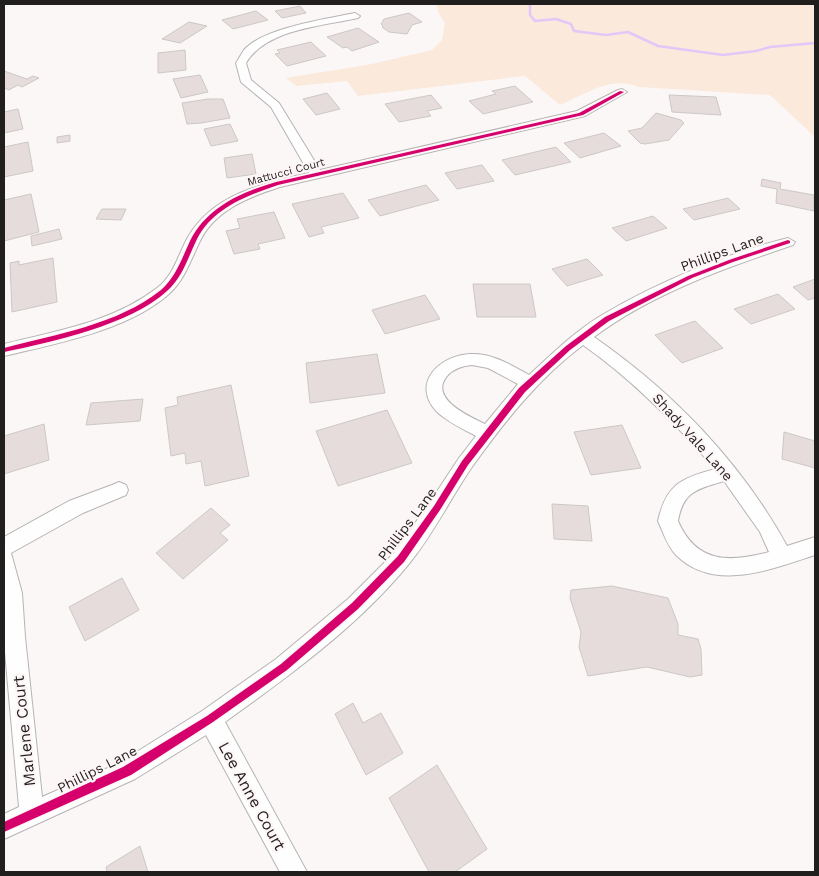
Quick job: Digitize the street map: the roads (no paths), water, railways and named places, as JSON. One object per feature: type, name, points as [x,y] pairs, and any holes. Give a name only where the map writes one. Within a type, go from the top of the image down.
[{"type":"street","points":[[316,175],[276,106],[267,96],[243,78],[240,64],[249,51],[274,36],[355,16]]},
{"type":"street","name":"Mattucci Court","points":[[4,350],[94,325],[144,304],[165,289],[175,278],[184,264],[200,229],[234,199],[253,191],[581,114],[622,92]]},
{"type":"street","name":"Phillips Lane","points":[[4,827],[127,771],[210,719],[284,667],[355,606],[401,558],[452,485],[464,463],[530,383],[568,348],[607,318],[659,291],[730,261],[788,242]]},
{"type":"street","name":"Shady Vale Lane","points":[[583,337],[610,354],[632,372],[677,416],[727,472],[764,522],[782,556]]},
{"type":"street","points":[[487,433],[457,417],[439,403],[433,388],[436,376],[446,367],[462,360],[480,359],[500,366],[530,383]]},
{"type":"street","points":[[727,472],[687,486],[675,495],[668,521],[677,541],[695,559],[716,567],[760,563],[815,546]]},
{"type":"street","points":[[4,547],[76,507],[119,490]]},
{"type":"street","name":"Marlene Court","points":[[4,559],[12,593],[14,637],[32,815]]},
{"type":"street","name":"Lee Anne Court","points":[[210,719],[294,872]]},
{"type":"waterway","points":[[530,4],[530,15],[535,21],[556,19],[571,24],[574,31],[606,35],[628,32],[658,46],[723,55],[756,51],[770,47],[815,43]]}]
